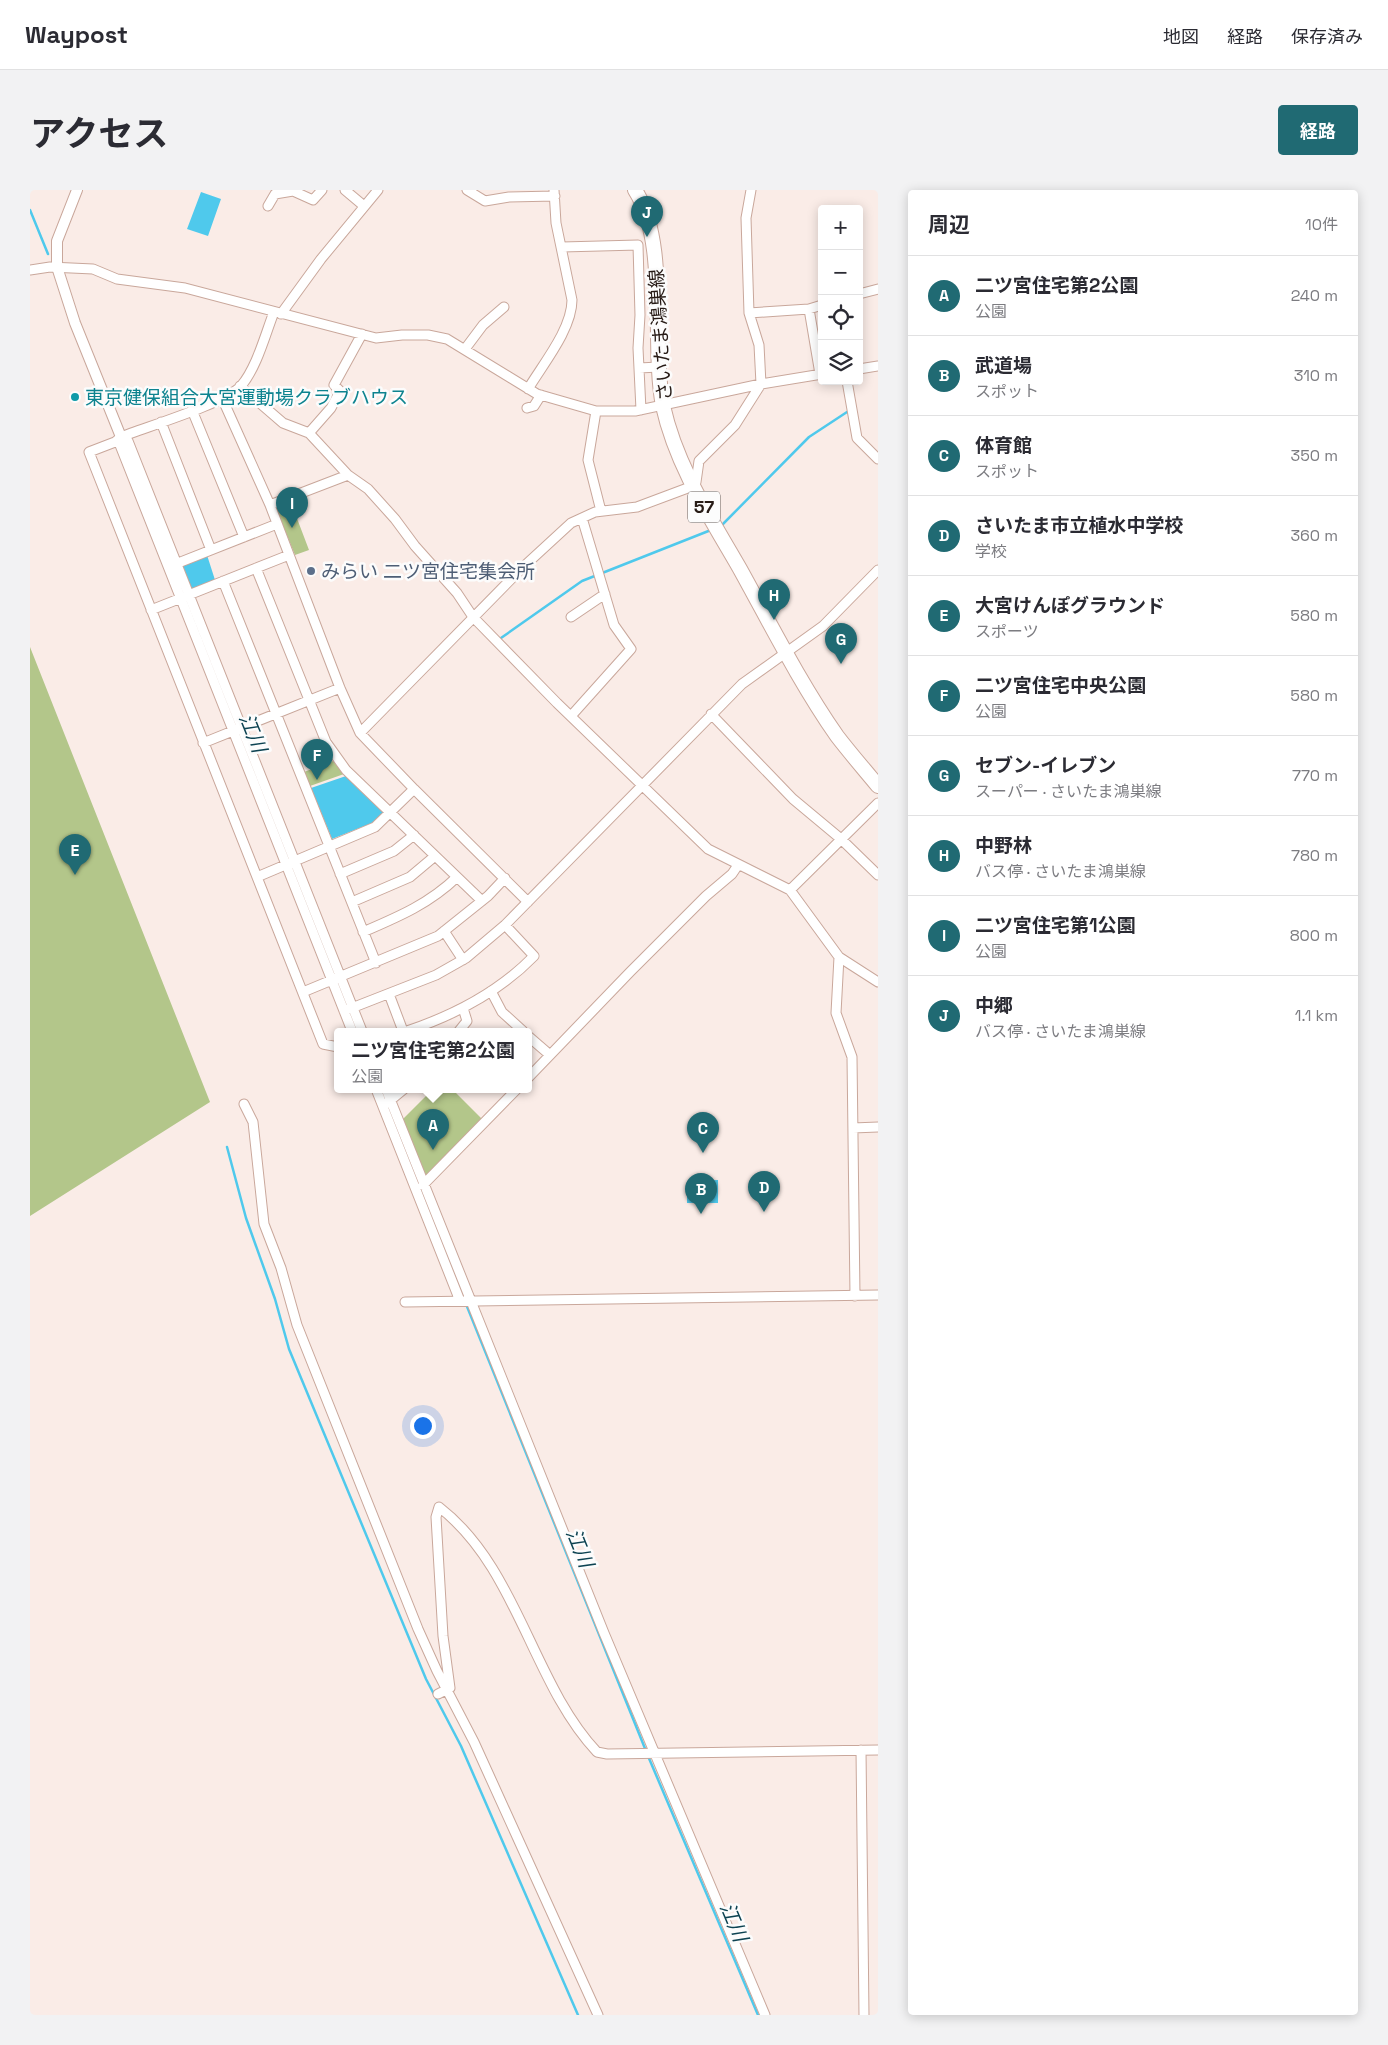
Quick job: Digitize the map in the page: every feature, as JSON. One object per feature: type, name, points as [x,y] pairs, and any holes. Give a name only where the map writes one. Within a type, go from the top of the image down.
[{"type":"main road","name":"さいたま鴻巣線","points":[[635,190],[645,208],[652,238],[663,405],[676,450],[693,486],[786,651],[838,736],[878,786]]},
{"type":"street","points":[[77,190],[57,241],[57,268],[75,323],[119,438]]},
{"type":"street","points":[[268,206],[276,194],[293,191],[313,200],[322,190]]},
{"type":"street","points":[[346,190],[364,206]]},
{"type":"street","points":[[334,1046],[323,1044],[89,452],[119,438],[222,398],[240,386],[251,369],[278,313],[378,190]]},
{"type":"street","points":[[467,190],[485,201],[554,193],[556,223],[562,247],[572,312],[568,324],[528,389]]},
{"type":"street","points":[[360,733],[528,562],[571,523],[601,511],[637,507],[693,486],[696,482],[699,461],[735,425],[761,384],[759,345],[749,313],[746,218],[751,190]]},
{"type":"street","points":[[562,247],[638,245],[641,410]]},
{"type":"street","points":[[30,270],[57,268],[94,269],[117,279],[185,288],[376,338],[402,334],[428,335],[447,339],[465,348],[528,389],[541,395],[596,411],[641,410],[761,384],[818,374]]},
{"type":"street","points":[[863,293],[878,288]]},
{"type":"street","points":[[749,313],[809,309],[818,306]]},
{"type":"street","points":[[465,348],[483,325],[504,307]]},
{"type":"street","points":[[809,309],[818,358]]},
{"type":"street","points":[[309,433],[331,408],[337,397],[340,391],[334,384],[362,334]]},
{"type":"street","points":[[863,368],[878,366]]},
{"type":"street","points":[[639,368],[659,367]]},
{"type":"street","points":[[848,385],[857,438],[878,459]]},
{"type":"street","points":[[240,386],[283,423],[309,433],[348,475],[368,488],[415,546],[457,593],[473,617],[571,716],[708,849],[790,890],[839,956],[878,982]]},
{"type":"street","points":[[527,408],[534,406],[541,395]]},
{"type":"street","points":[[222,398],[278,524],[340,688],[360,733],[528,902]]},
{"type":"street","points":[[192,410],[244,537]]},
{"type":"street","points":[[596,411],[588,460],[601,511]]},
{"type":"street","points":[[161,422],[211,550]]},
{"type":"street","points":[[119,438],[128,441],[172,566],[337,979],[348,1009],[351,1028]]},
{"type":"street","points":[[270,505],[348,475]]},
{"type":"street","points":[[571,716],[631,649],[614,626],[582,518]]},
{"type":"street","points":[[172,566],[278,524]]},
{"type":"street","points":[[151,610],[289,555]]},
{"type":"street","points":[[256,568],[326,742],[341,763],[482,901]]},
{"type":"street","points":[[348,1009],[436,975],[463,960],[505,925],[643,787],[742,684],[823,626],[878,570]]},
{"type":"street","points":[[223,581],[376,963]]},
{"type":"street","points":[[571,617],[605,594]]},
{"type":"street","points":[[203,743],[340,688]]},
{"type":"street","points":[[712,714],[793,799],[841,839],[878,875]]},
{"type":"street","points":[[257,877],[375,827],[414,789]]},
{"type":"street","points":[[790,890],[878,803]]},
{"type":"street","points":[[340,874],[394,851],[414,835]]},
{"type":"street","points":[[352,902],[410,878],[435,856]]},
{"type":"street","points":[[532,1074],[657,944],[706,896],[732,874],[738,864]]},
{"type":"street","points":[[363,932],[416,909],[430,900],[457,877]]},
{"type":"street","points":[[303,992],[376,963],[444,931],[482,901],[505,878]]},
{"type":"street","points":[[415,1028],[463,1008],[522,969],[534,956],[505,925]]},
{"type":"street","points":[[444,931],[463,960]]},
{"type":"street","points":[[839,956],[836,1013],[852,1056],[855,1296]]},
{"type":"street","points":[[491,991],[502,1012],[520,1028]]},
{"type":"street","points":[[389,994],[402,1028]]},
{"type":"street","points":[[461,1028],[467,1021],[463,1008]]},
{"type":"street","points":[[348,1009],[360,1028]]},
{"type":"street","points":[[532,1039],[550,1055]]},
{"type":"street","points":[[379,1093],[386,1103],[423,1185],[465,1301]]},
{"type":"street","points":[[386,1093],[386,1103],[465,1301],[473,1304],[604,1633],[765,2015]]},
{"type":"street","points":[[386,1103],[399,1093]]},
{"type":"street","points":[[423,1185],[513,1093]]},
{"type":"street","points":[[244,1104],[252,1122],[264,1224],[281,1268],[297,1325],[396,1575],[446,1689],[474,1742],[598,2015]]},
{"type":"street","points":[[852,1128],[878,1128]]},
{"type":"street","points":[[405,1302],[878,1295]]},
{"type":"street","points":[[438,1694],[450,1688],[443,1636],[436,1517],[439,1507],[448,1514],[484,1555],[512,1604],[565,1708],[597,1752],[607,1754],[878,1750]]},
{"type":"street","points":[[861,1750],[864,2015]]},
{"type":"green space","points":[[290,500],[309,550],[295,555],[275,506]]},
{"type":"green space","points":[[30,647],[210,1102],[30,1216]]},
{"type":"green space","points":[[333,761],[344,774],[310,786],[304,772]]},
{"type":"green space","points":[[429,1093],[456,1093],[482,1119],[424,1180],[402,1120]]},
{"type":"water","points":[[201,192],[221,199],[208,236],[187,229]]},
{"type":"water","points":[[207,555],[215,580],[192,589],[181,565]]},
{"type":"water","points":[[346,776],[384,812],[372,823],[332,839],[311,788]]},
{"type":"water","points":[[718,1180],[718,1203],[687,1203],[687,1181]]},
{"type":"waterway","name":"江川","points":[[30,210],[48,254]]},
{"type":"waterway","points":[[721,526],[809,437],[847,412]]},
{"type":"waterway","points":[[501,638],[582,581],[711,530]]},
{"type":"waterway","name":"江川","points":[[222,692],[236,726]]},
{"type":"waterway","name":"江川","points":[[238,731],[290,861]]},
{"type":"waterway","name":"江川","points":[[292,866],[314,921]]},
{"type":"waterway","name":"江川","points":[[383,1093],[407,1155]]},
{"type":"waterway","points":[[227,1147],[246,1218],[275,1299],[289,1349],[426,1679],[461,1746],[578,2015]]},
{"type":"waterway","name":"江川","points":[[466,1304],[646,1751]]},
{"type":"waterway","name":"江川","points":[[648,1756],[758,2015]]},
{"type":"place","name":"中郷","points":[[647,237]]},
{"type":"place","name":"東京健保組合大宮運動場クラブハウス","points":[[75,397]]},
{"type":"place","name":"二ツ宮住宅第1公園","points":[[292,528]]},
{"type":"place","name":"みらい 二ツ宮住宅集会所","points":[[311,571]]},
{"type":"place","name":"中野林","points":[[774,620]]},
{"type":"place","name":"セブン-イレブン","points":[[841,664]]},
{"type":"place","name":"二ツ宮住宅中央公園","points":[[317,780]]},
{"type":"place","name":"大宮けんぽグラウンド","points":[[75,875]]},
{"type":"place","name":"二ツ宮住宅第2公園","points":[[433,1150]]},
{"type":"place","name":"体育館","points":[[703,1153]]},
{"type":"place","name":"さいたま市立植水中学校","points":[[764,1212]]},
{"type":"place","name":"武道場","points":[[701,1214]]}]
